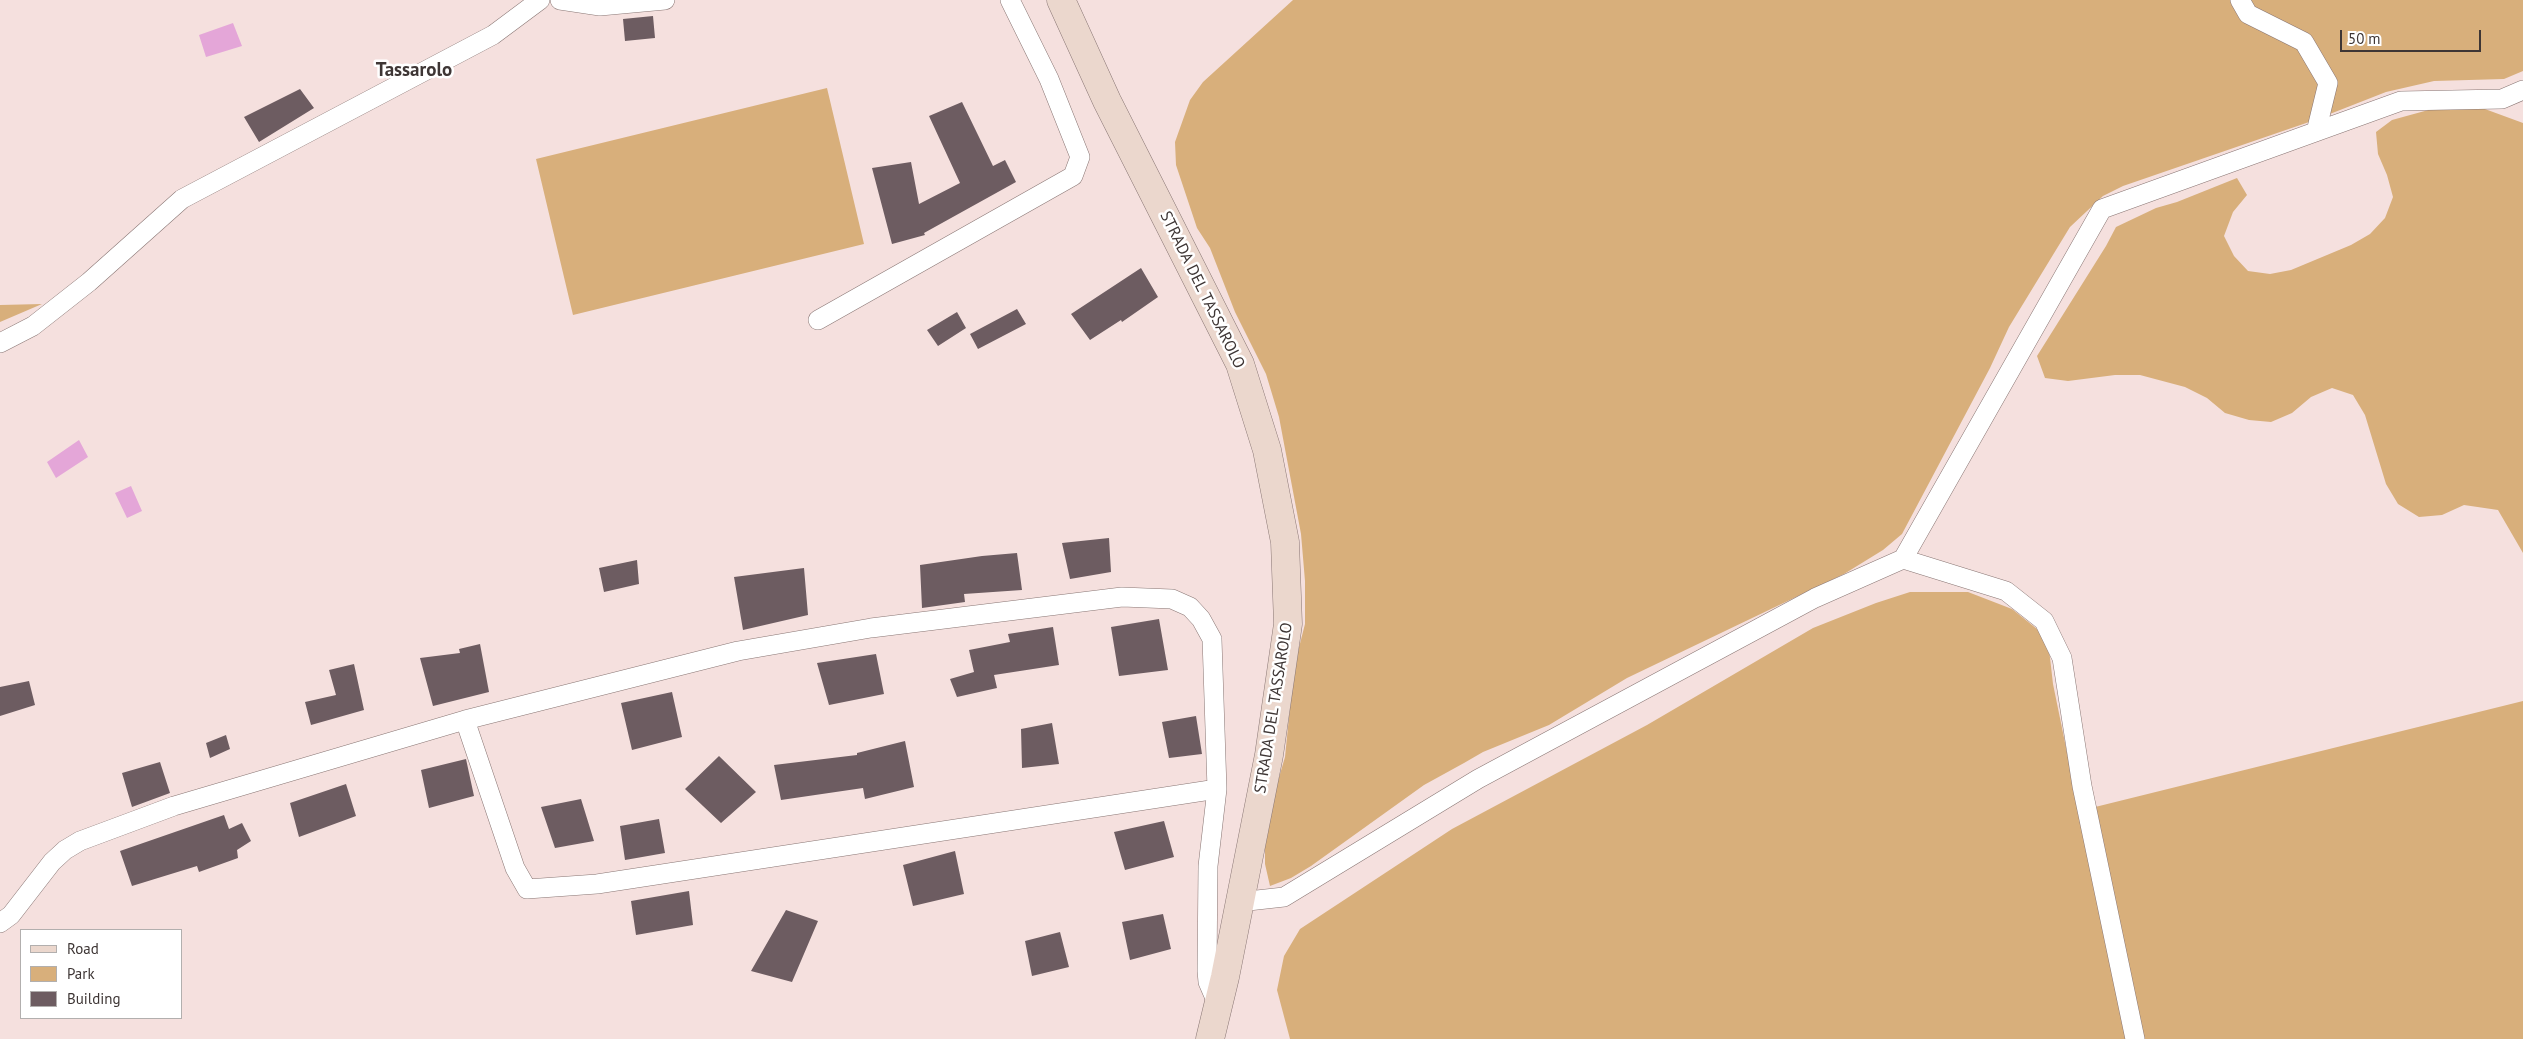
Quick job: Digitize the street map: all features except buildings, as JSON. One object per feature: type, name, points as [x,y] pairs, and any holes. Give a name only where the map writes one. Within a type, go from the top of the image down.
[{"type":"main road","name":"STRADA DEL TASSAROLO","points":[[1061,0],[1107,102],[1240,364],[1267,450],[1286,542],[1288,624],[1269,755],[1210,1039]]},
{"type":"street","points":[[0,343],[40,321],[90,282],[182,199],[493,36],[540,0]]},
{"type":"street","points":[[560,0],[600,6],[665,0]]},
{"type":"street","points":[[818,320],[1073,176],[1080,157],[1049,79],[1010,0]]},
{"type":"street","points":[[2240,0],[2248,14],[2304,42],[2328,83],[2316,132]]},
{"type":"street","points":[[1239,902],[1284,897],[1478,779],[1815,598],[1902,559],[2102,208],[2402,101],[2502,98],[2523,90]]},
{"type":"street","points":[[1902,559],[2006,591],[2044,621],[2059,651],[2062,658],[2082,786],[2135,1039]]},
{"type":"street","points":[[0,923],[11,915],[52,862],[65,850],[80,841],[174,806],[465,720],[738,651],[871,628],[1122,597],[1172,599],[1190,607],[1201,619],[1212,639],[1217,789],[1208,866],[1207,971],[1208,982],[1218,1006]]},
{"type":"street","points":[[465,720],[515,868],[527,889],[597,884],[1217,789]]},
{"type":"green space","points":[[1293,0],[2523,0],[2523,71],[2504,79],[2434,81],[2386,92],[2312,121],[2123,186],[2103,196],[2070,227],[2009,327],[1990,368],[1902,534],[1883,550],[1844,574],[1627,678],[1549,725],[1483,752],[1424,785],[1311,866],[1291,878],[1270,886],[1265,864],[1265,841],[1273,798],[1285,757],[1294,667],[1305,624],[1305,581],[1301,534],[1279,417],[1266,374],[1235,312],[1210,248],[1197,228],[1176,165],[1175,142],[1190,100],[1203,82]]},
{"type":"green space","points":[[827,88],[864,244],[573,315],[536,159]]},
{"type":"green space","points":[[2474,105],[2523,123],[2523,553],[2498,510],[2464,505],[2442,515],[2419,517],[2398,504],[2386,484],[2365,415],[2353,395],[2332,388],[2311,397],[2292,413],[2271,422],[2249,420],[2225,413],[2207,398],[2185,387],[2140,375],[2115,375],[2068,381],[2045,378],[2037,356],[2116,227],[2156,208],[2177,202],[2237,178],[2247,195],[2233,212],[2224,236],[2234,256],[2248,271],[2270,274],[2291,270],[2351,245],[2370,234],[2385,218],[2393,197],[2387,175],[2378,154],[2376,132],[2392,120],[2432,109]]},
{"type":"green space","points":[[42,304],[0,322],[0,305]]},
{"type":"green space","points":[[1910,592],[1968,592],[2012,609],[2037,629],[2049,649],[2053,684],[2079,811],[2523,701],[2523,1039],[1290,1039],[1277,990],[1284,956],[1300,929],[1452,829],[1647,725],[1813,628],[1876,603]]},
{"type":"shaded area","points":[[233,23],[242,46],[206,57],[199,35]]},
{"type":"shaded area","points":[[79,440],[88,457],[56,478],[47,462]]},
{"type":"shaded area","points":[[131,486],[142,511],[127,518],[115,493]]},
{"type":"district","name":"Tassarolo","points":[[414,71]]}]
